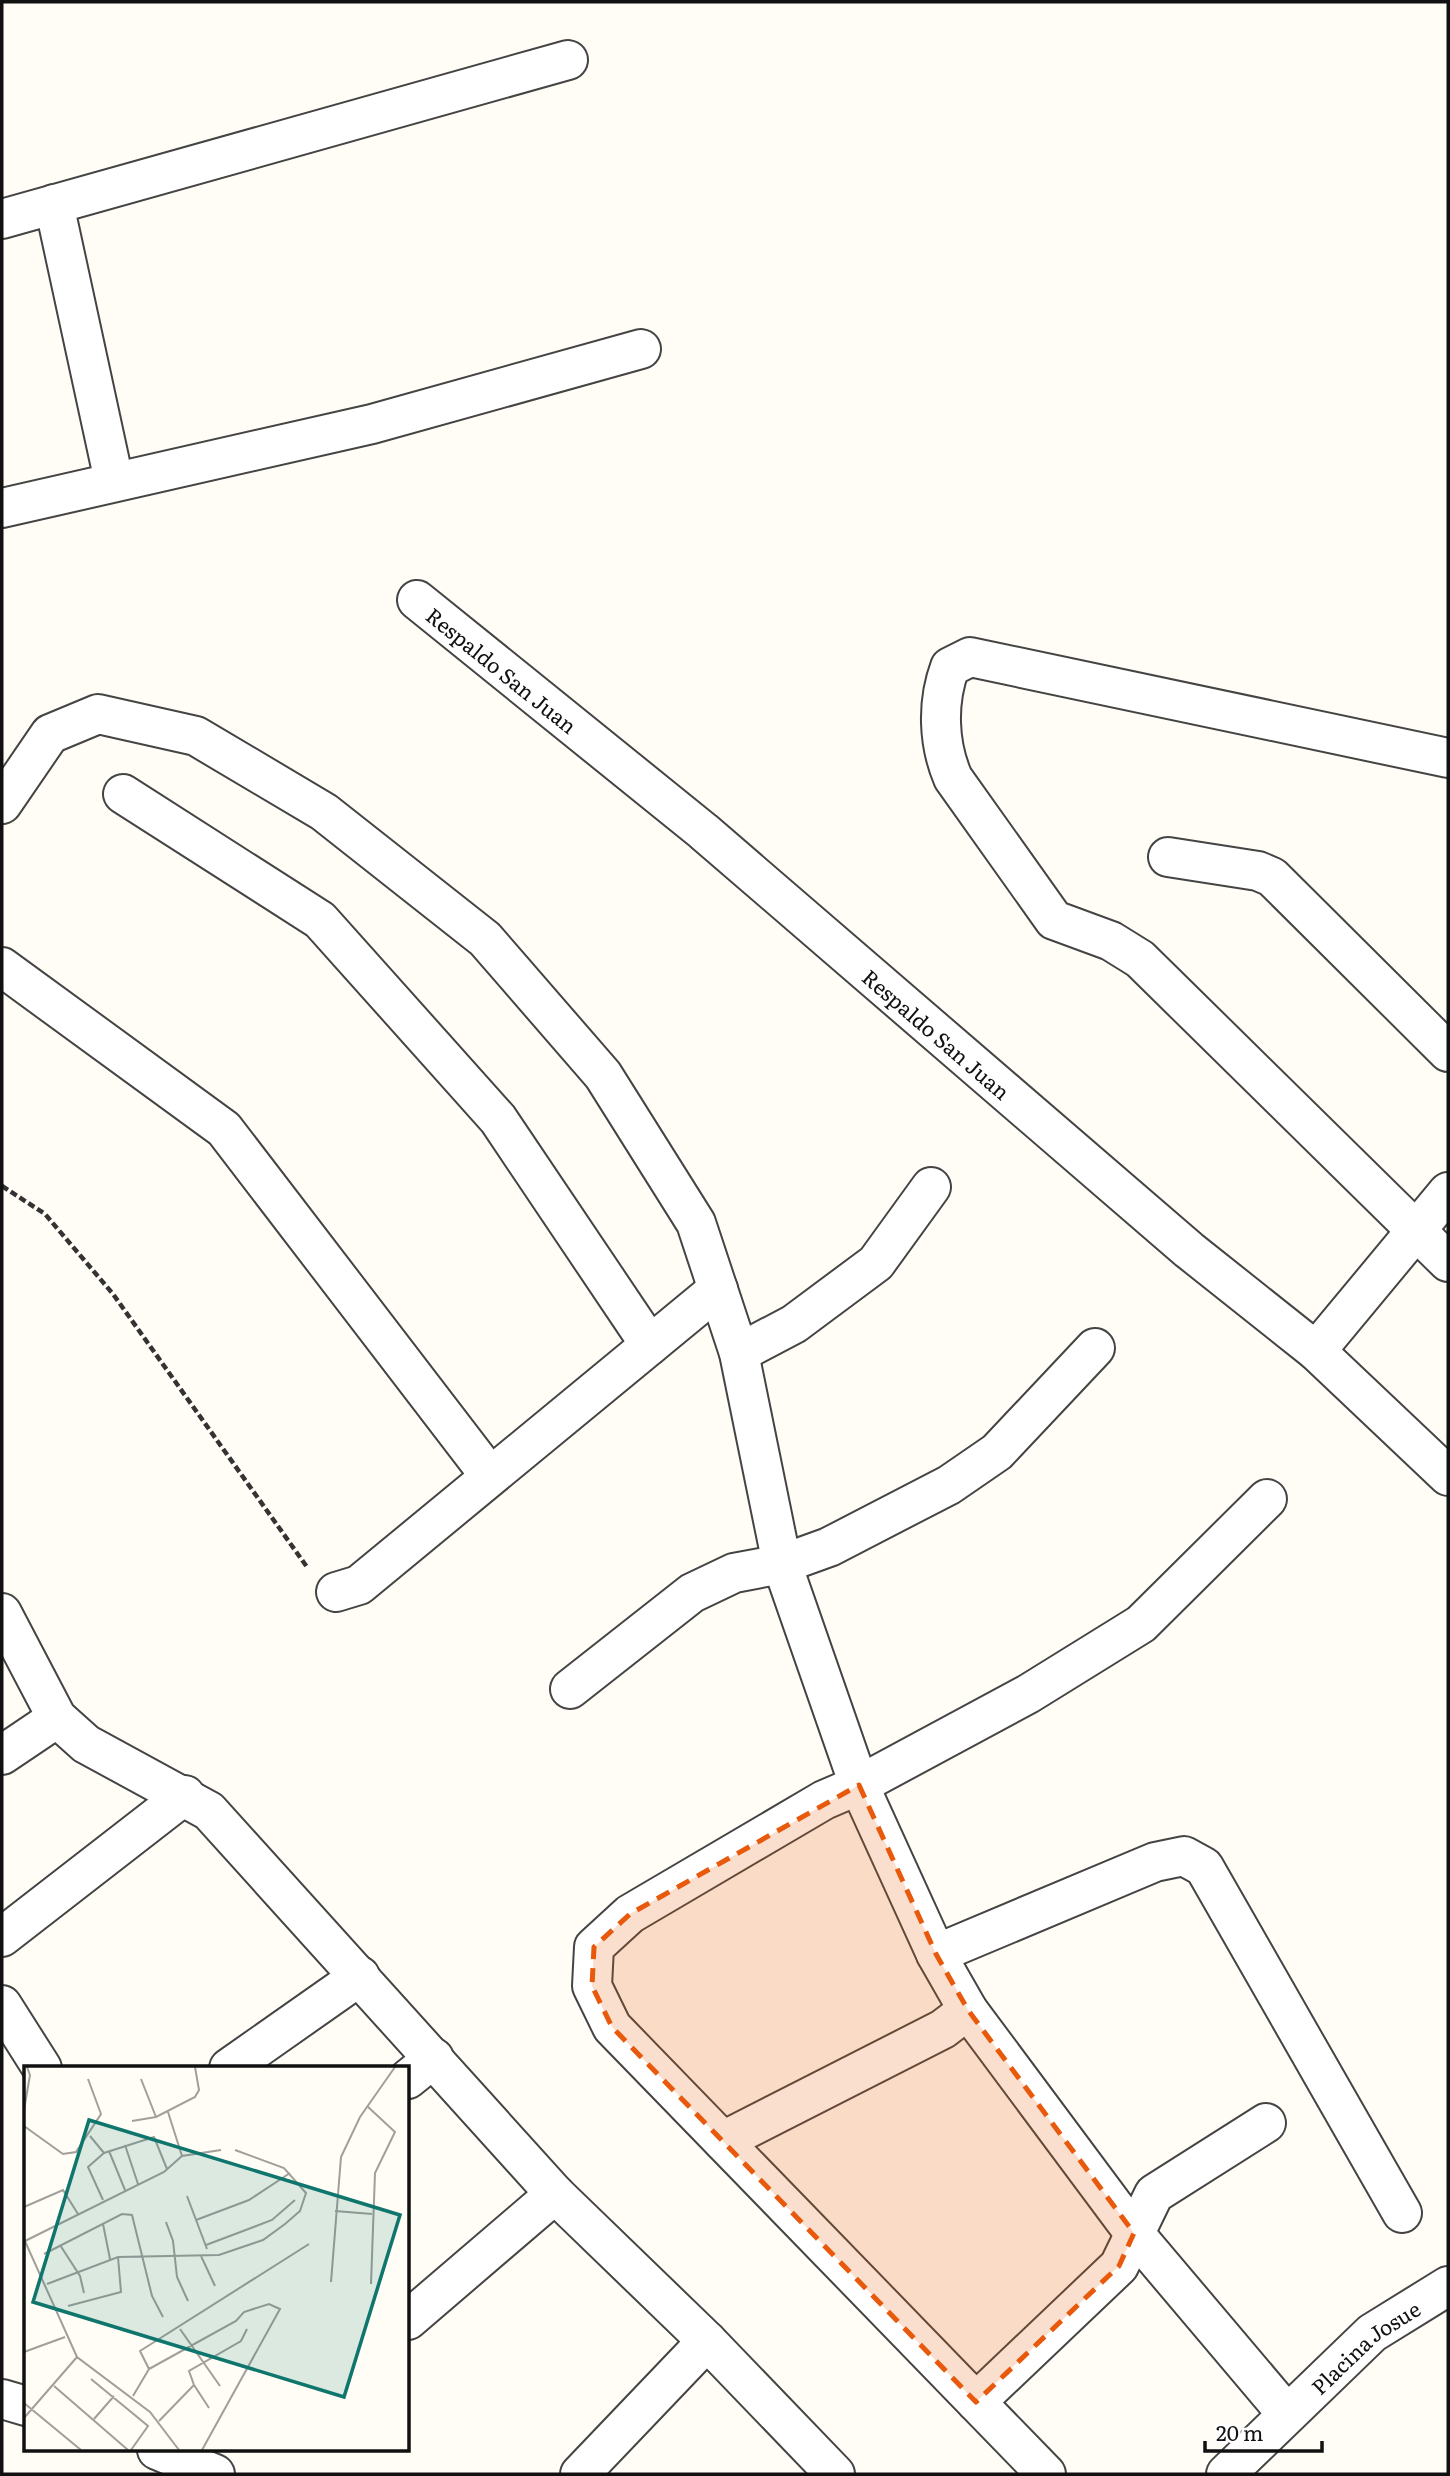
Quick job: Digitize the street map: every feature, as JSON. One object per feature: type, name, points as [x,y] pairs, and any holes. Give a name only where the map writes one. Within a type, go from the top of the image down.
[{"type":"street","points":[[2,219],[568,60]]},
{"type":"street","points":[[54,204],[114,481]]},
{"type":"street","points":[[2,508],[372,424],[641,349]]},
{"type":"street","name":"Respaldo San Juan","points":[[417,600],[703,831],[1189,1250],[1316,1351],[1448,1476]]},
{"type":"street","points":[[1448,758],[970,657],[950,667],[943,686],[943,755],[953,778],[1054,920],[1111,941],[1140,959],[1448,1262]]},
{"type":"street","points":[[2,804],[50,734],[98,714],[196,736],[324,812],[485,939],[603,1075],[696,1223],[739,1353],[782,1564],[859,1785],[936,1954],[968,2010],[1134,2233],[1287,2414]]},
{"type":"street","points":[[123,794],[320,920],[498,1119],[650,1345]]},
{"type":"street","points":[[1168,857],[1258,871],[1272,877],[1448,1052]]},
{"type":"street","points":[[2,967],[224,1129],[490,1476]]},
{"type":"street","points":[[739,1353],[794,1324],[876,1264],[931,1187]]},
{"type":"street","points":[[1316,1351],[1448,1192]]},
{"type":"street","points":[[336,1592],[359,1585],[718,1289]]},
{"type":"street","points":[[570,1689],[692,1593],[734,1573],[782,1564],[829,1548],[949,1485],[997,1452],[1095,1348]]},
{"type":"street","points":[[1046,2474],[612,2027],[592,1986],[594,1947],[630,1914],[824,1800],[859,1785],[1028,1694],[1141,1624],[1267,1499]]},
{"type":"street","points":[[2,1613],[57,1718],[96,1750],[209,1811],[360,1976],[421,2068],[707,2341],[835,2474]]},
{"type":"street","points":[[2,1755],[57,1718]]},
{"type":"street","points":[[2,1937],[185,1796]]},
{"type":"street","points":[[936,1954],[1154,1862],[1184,1856],[1204,1867],[1402,2213]]},
{"type":"street","points":[[232,2066],[360,1976]]},
{"type":"street","points":[[2,2006],[41,2066]]},
{"type":"street","points":[[723,2141],[943,2029],[968,2010]]},
{"type":"street","points":[[976,2402],[1119,2266],[1154,2194],[1266,2123]]},
{"type":"street","points":[[410,2318],[555,2194]]},
{"type":"street","name":"Placina Josue","points":[[1245,2467],[1287,2414],[1372,2333],[1448,2286]]},
{"type":"street","points":[[579,2474],[707,2341]]},
{"type":"street","points":[[2,2399],[24,2405]]},
{"type":"street","points":[[162,2452],[215,2474]]},
{"type":"path","points":[[2,1186],[45,1214],[113,1294],[317,1581],[336,1592]]},
{"type":"highlighted area","points":[[859,1785],[936,1954],[968,2010],[1134,2233],[1119,2266],[976,2402],[612,2027],[592,1986],[594,1947],[630,1914]]}]
